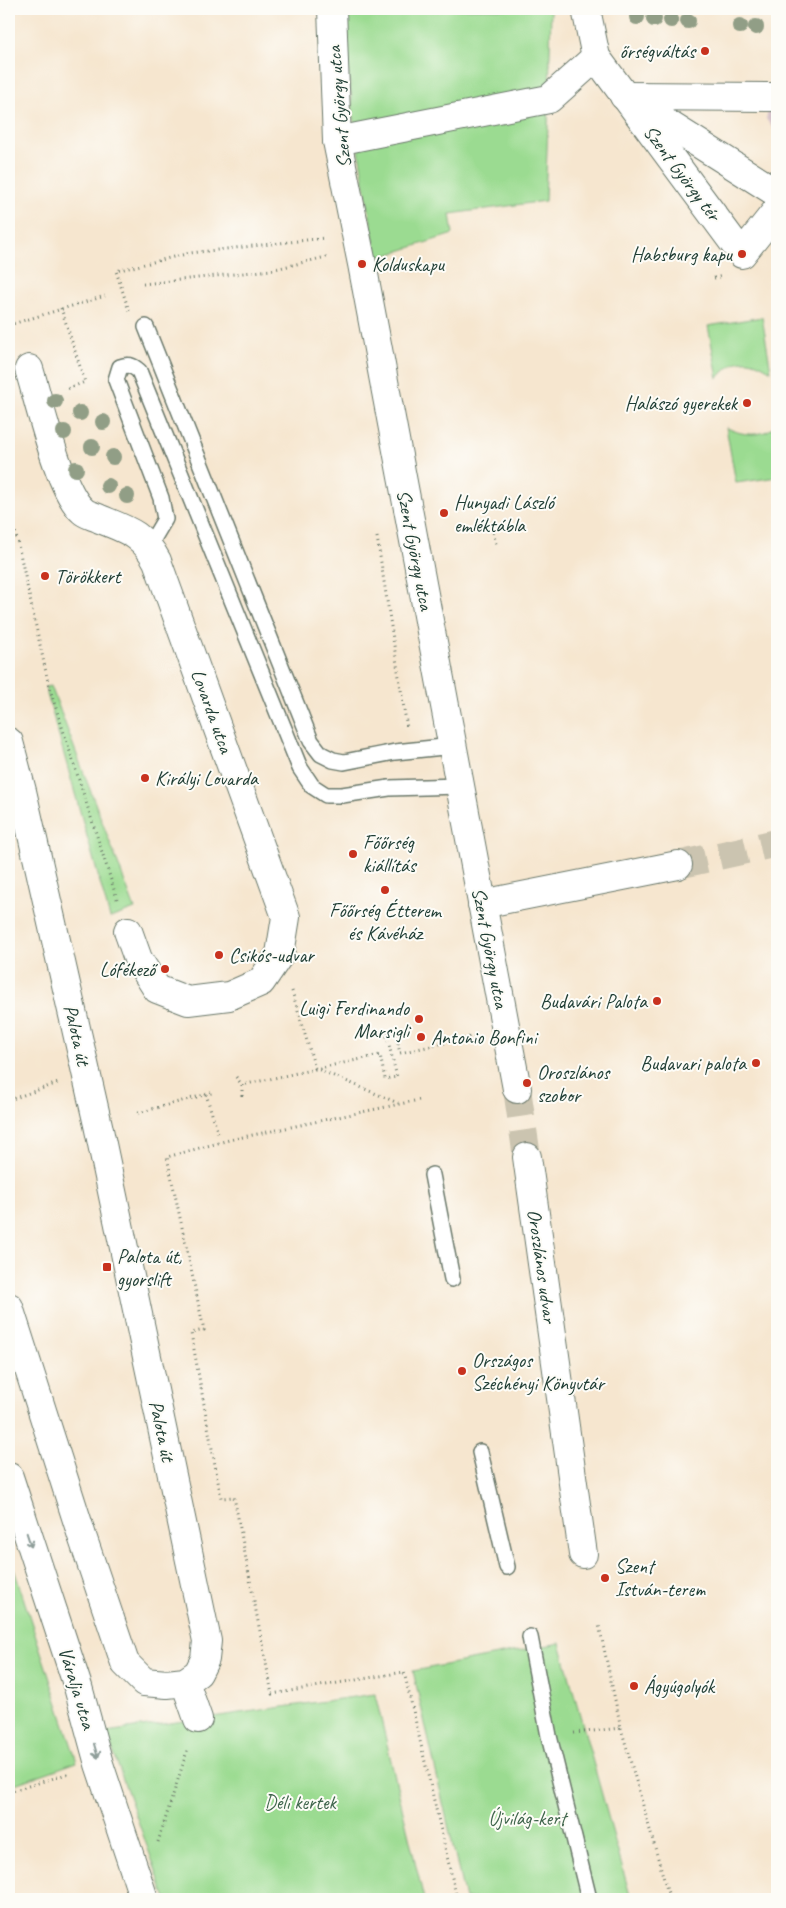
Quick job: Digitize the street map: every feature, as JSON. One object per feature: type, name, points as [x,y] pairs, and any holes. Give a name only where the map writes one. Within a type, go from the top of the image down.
[{"type":"street","name":"Szent György utca","points":[[332,9],[337,141],[517,1089]]},
{"type":"street","name":"Szent György tér","points":[[586,9],[596,57],[742,254],[777,210]]},
{"type":"street","points":[[337,141],[550,100],[596,57]]},
{"type":"street","name":"Szent György tér","points":[[624,96],[772,97]]},
{"type":"street","name":"Szent György tér","points":[[624,96],[777,194]]},
{"type":"street","name":"Lovarda utca","points":[[29,369],[54,453],[71,497],[84,512],[131,532],[149,546],[157,561],[286,917],[280,954],[261,982],[229,996],[188,1001],[157,989],[138,959],[128,931]]},
{"type":"street","name":"Palota út","points":[[9,742],[22,791],[98,1125],[207,1641],[205,1659],[198,1673],[184,1682]]},
{"type":"street","points":[[482,904],[678,865]]},
{"type":"street","name":"Oroszlános udvar","points":[[527,1158],[583,1554]]},
{"type":"street","points":[[9,1308],[83,1539],[126,1663],[144,1682],[167,1684],[184,1682],[198,1719]]},
{"type":"street","name":"Váralja utca","points":[[9,1478],[78,1687],[99,1764],[144,1899]]},
{"type":"lane","points":[[146,327],[311,741],[321,754],[332,760],[344,762],[453,746]]},
{"type":"lane","points":[[149,546],[165,519],[161,498],[116,380],[120,368],[126,365],[133,366],[139,371],[300,768],[312,786],[326,795],[342,795],[389,788],[460,786]]},
{"type":"lane","points":[[432,1175],[452,1279]]},
{"type":"lane","points":[[480,1452],[506,1567]]},
{"type":"lane","points":[[530,1637],[549,1736],[589,1899]]},
{"type":"path","points":[[143,284],[271,270],[357,242]]},
{"type":"path","points":[[130,313],[116,271],[190,253],[357,242]]},
{"type":"path","points":[[9,324],[105,296]]},
{"type":"path","points":[[61,308],[86,382]]},
{"type":"path","points":[[9,503],[49,686],[128,931]]},
{"type":"path","points":[[491,523],[496,544]]},
{"type":"path","points":[[377,537],[410,751]]},
{"type":"path","points":[[280,954],[314,1068]]},
{"type":"path","points":[[242,1085],[380,1055],[385,1079],[397,1078],[386,1033],[395,1032],[400,1053],[445,1042]]},
{"type":"path","points":[[314,1068],[399,1104]]},
{"type":"path","points":[[236,1077],[242,1085],[242,1096]]},
{"type":"path","points":[[9,1100],[60,1083]]},
{"type":"path","points":[[138,1114],[215,1092]]},
{"type":"path","points":[[206,1094],[218,1134]]},
{"type":"path","points":[[419,1100],[229,1140],[167,1157],[204,1330],[191,1333],[221,1498],[234,1497],[272,1694],[404,1672],[457,1899]]},
{"type":"path","points":[[599,1626],[621,1728],[669,1897],[662,1899]]},
{"type":"path","points":[[156,1848],[198,1719]]},
{"type":"path","points":[[549,1736],[621,1728]]},
{"type":"path","points":[[9,1792],[99,1764]]},
{"type":"shaded area","points":[[777,78],[777,134],[766,119]]},
{"type":"green space","points":[[344,9],[551,9],[545,201],[450,214],[453,234],[377,258],[356,135],[341,11]]},
{"type":"green space","points":[[762,317],[771,371],[756,363],[743,361],[730,366],[718,378],[708,326]]},
{"type":"green space","points":[[777,424],[777,477],[736,483],[726,427],[745,434],[752,434],[766,432]]},
{"type":"green space","points":[[51,686],[135,909],[110,918],[45,687]]},
{"type":"green space","points":[[9,1554],[77,1762],[9,1786]]},
{"type":"green space","name":"Újvilág-kert","points":[[560,1643],[631,1899],[465,1899],[413,1671]]},
{"type":"green space","name":"Déli kertek","points":[[375,1694],[424,1899],[166,1899],[106,1732]]},
{"type":"tunnel","points":[[678,865],[777,843]]},
{"type":"tunnel","points":[[517,1089],[527,1157]]},
{"type":"place","name":"őrségváltás","points":[[705,51]]},
{"type":"place","name":"Habsburg kapu","points":[[742,254]]},
{"type":"place","name":"Kolduskapu","points":[[362,264]]},
{"type":"place","name":"Halászó gyerekek","points":[[747,403]]},
{"type":"place","name":"Hunyadi László emléktábla","points":[[444,513]]},
{"type":"place","name":"Törökkert","points":[[45,576]]},
{"type":"place","name":"Királyi Lovarda","points":[[145,778]]},
{"type":"place","name":"Főőrség kiállítás","points":[[353,854]]},
{"type":"place","name":"Főőrség Étterem és Kávéház","points":[[385,890]]},
{"type":"place","name":"Csikós-udvar","points":[[219,955]]},
{"type":"place","name":"Lófékező","points":[[165,969]]},
{"type":"place","name":"Budavári Palota","points":[[657,1001]]},
{"type":"place","name":"Luigi Ferdinando Marsigli","points":[[419,1019]]},
{"type":"place","name":"Antonio Bonfini","points":[[421,1037]]},
{"type":"place","name":"Budavari palota","points":[[756,1063]]},
{"type":"place","name":"Oroszlános szobor","points":[[527,1083]]},
{"type":"place","name":"Palota út, gyorslift","points":[[107,1267]]},
{"type":"place","name":"Országos Széchényi Könyvtár","points":[[462,1371]]},
{"type":"place","name":"Szent István-terem","points":[[605,1578]]},
{"type":"place","name":"Ágyúgolyók","points":[[634,1686]]}]
